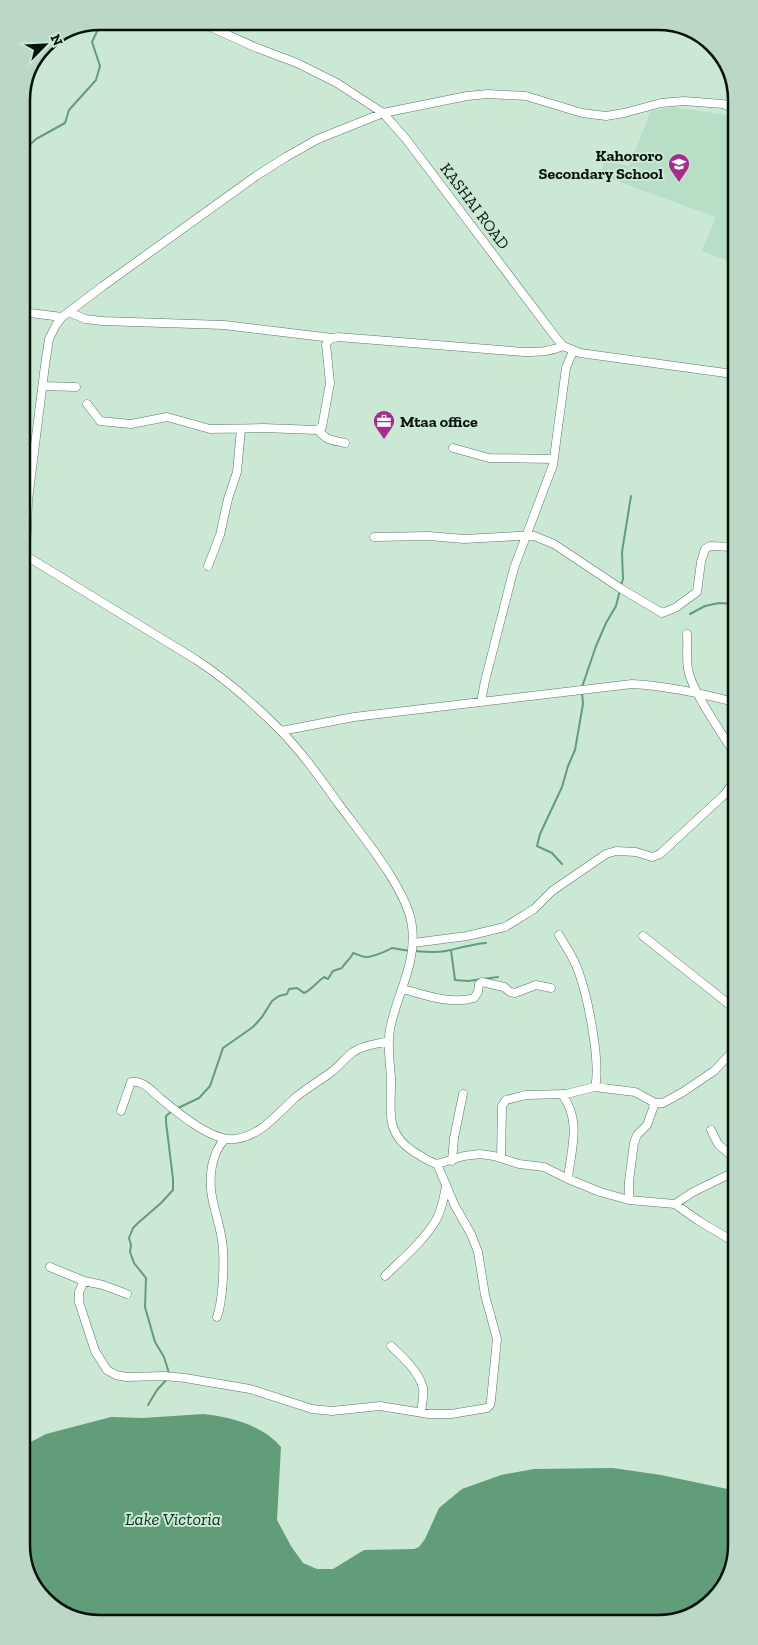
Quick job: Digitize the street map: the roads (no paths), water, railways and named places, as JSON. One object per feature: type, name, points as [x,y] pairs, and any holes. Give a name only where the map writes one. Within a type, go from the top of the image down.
[{"type":"street","name":"KASHAI ROAD","points":[[217,30],[297,63],[337,83],[382,113],[418,154],[563,346],[573,351],[728,373]]},
{"type":"street","points":[[30,485],[49,339],[62,317],[256,176],[318,139],[382,113],[467,96],[488,94],[526,96],[582,113],[606,116],[661,103],[684,101],[728,106]]},
{"type":"street","points":[[69,312],[85,319],[102,321],[224,325],[332,338],[524,352],[551,351],[563,346]]},
{"type":"street","points":[[30,313],[62,317]]},
{"type":"street","points":[[87,404],[98,420],[108,423],[131,424],[168,417],[210,429],[318,430],[322,427],[330,382],[326,344],[332,338]]},
{"type":"street","points":[[481,702],[514,568],[544,490],[553,459],[566,368],[573,351]]},
{"type":"street","points":[[43,386],[76,387]]},
{"type":"street","points":[[208,566],[220,536],[228,500],[237,472],[241,429]]},
{"type":"street","points":[[318,430],[328,439],[345,443]]},
{"type":"street","points":[[453,448],[489,458],[553,459]]},
{"type":"street","points":[[374,537],[428,536],[464,539],[525,536],[543,538],[662,613],[676,608],[697,592],[701,562],[705,549],[710,546],[728,547]]},
{"type":"street","points":[[30,558],[209,668],[239,692],[281,730],[306,760],[364,837],[394,882],[412,924],[412,943],[408,974],[393,1015],[389,1041],[391,1126],[399,1141],[405,1146],[437,1164],[478,1252],[497,1338],[491,1400],[487,1408],[450,1414],[429,1414],[380,1406],[332,1410],[312,1409],[250,1389],[185,1378],[164,1376],[126,1377],[116,1375],[107,1370],[95,1351],[79,1302],[79,1292],[84,1281]]},
{"type":"street","points":[[687,634],[688,670],[698,692],[728,743]]},
{"type":"street","points":[[281,730],[354,717],[632,684],[655,685],[698,692],[728,700]]},
{"type":"street","points":[[412,943],[467,936],[505,927],[534,909],[552,891],[606,854],[616,851],[636,852],[652,857],[660,854],[724,795],[728,789]]},
{"type":"street","points":[[559,935],[576,963],[583,986],[596,1062],[595,1088]]},
{"type":"street","points":[[643,936],[728,1003]]},
{"type":"street","points":[[403,989],[442,999],[461,1000],[474,998],[478,992],[479,984],[482,982],[504,987],[510,992],[531,986],[552,988]]},
{"type":"street","points":[[121,1111],[132,1082],[141,1082],[191,1122],[225,1140],[237,1139],[263,1127],[276,1118],[298,1095],[333,1071],[353,1052],[367,1046],[389,1041]]},
{"type":"street","points":[[501,1158],[502,1106],[506,1100],[526,1095],[562,1094],[595,1088],[635,1092],[655,1103],[663,1103],[718,1068],[728,1057]]},
{"type":"street","points":[[452,1161],[454,1138],[463,1094]]},
{"type":"street","points":[[562,1094],[572,1110],[574,1124],[568,1179]]},
{"type":"street","points":[[629,1200],[629,1181],[636,1135],[647,1125],[655,1103]]},
{"type":"street","points":[[711,1130],[718,1144],[728,1153]]},
{"type":"street","points":[[216,1317],[221,1300],[223,1249],[210,1188],[210,1175],[218,1148],[225,1140]]},
{"type":"street","points":[[437,1164],[464,1156],[480,1154],[519,1164],[544,1166],[568,1179],[600,1192],[629,1200],[675,1204],[728,1238]]},
{"type":"street","points":[[675,1204],[693,1192],[728,1175]]},
{"type":"street","points":[[385,1276],[435,1222],[441,1209],[446,1186]]},
{"type":"street","points":[[50,1267],[84,1281],[103,1285],[127,1294]]},
{"type":"street","points":[[391,1346],[406,1360],[421,1384],[423,1399],[421,1412]]},
{"type":"water","name":"Lake Victoria","points":[[203,1414],[224,1417],[245,1423],[274,1439],[281,1447],[277,1520],[303,1563],[317,1569],[333,1569],[364,1550],[414,1549],[419,1547],[425,1539],[439,1508],[462,1489],[501,1475],[534,1469],[613,1468],[661,1475],[728,1489],[728,1545],[724,1568],[716,1584],[701,1601],[681,1611],[658,1615],[86,1614],[65,1606],[50,1595],[37,1576],[31,1559],[30,1442],[46,1434],[111,1417],[143,1418]]},
{"type":"waterway","points":[[30,145],[36,139],[65,123],[69,110],[96,80],[100,66],[92,42],[98,30]]},
{"type":"waterway","points":[[621,585],[623,579],[622,552],[631,496]]},
{"type":"waterway","points":[[582,687],[596,646],[616,606],[620,590]]},
{"type":"waterway","points":[[690,614],[705,606],[719,603],[728,604]]},
{"type":"waterway","points":[[562,864],[552,853],[537,846],[540,834],[562,787],[575,750],[583,704],[582,692]]},
{"type":"waterway","points":[[414,951],[442,952],[486,943]]},
{"type":"waterway","points":[[176,1109],[199,1098],[210,1086],[223,1048],[253,1027],[272,1001],[279,996],[287,994],[289,989],[297,988],[304,993],[307,992],[324,977],[328,979],[333,971],[342,968],[353,953],[367,957],[380,954],[392,948],[410,951]]},
{"type":"waterway","points":[[451,950],[455,980],[468,981],[498,977]]},
{"type":"waterway","points":[[169,1373],[164,1357],[155,1342],[145,1307],[146,1278],[134,1263],[130,1252],[129,1238],[133,1228],[173,1190],[166,1122],[166,1116],[172,1111]]},
{"type":"waterway","points":[[148,1405],[157,1390],[167,1379]]},
{"type":"place","name":"Kahororo Secondary School","points":[[679,183]]},
{"type":"place","name":"Mtaa office","points":[[384,440]]}]
